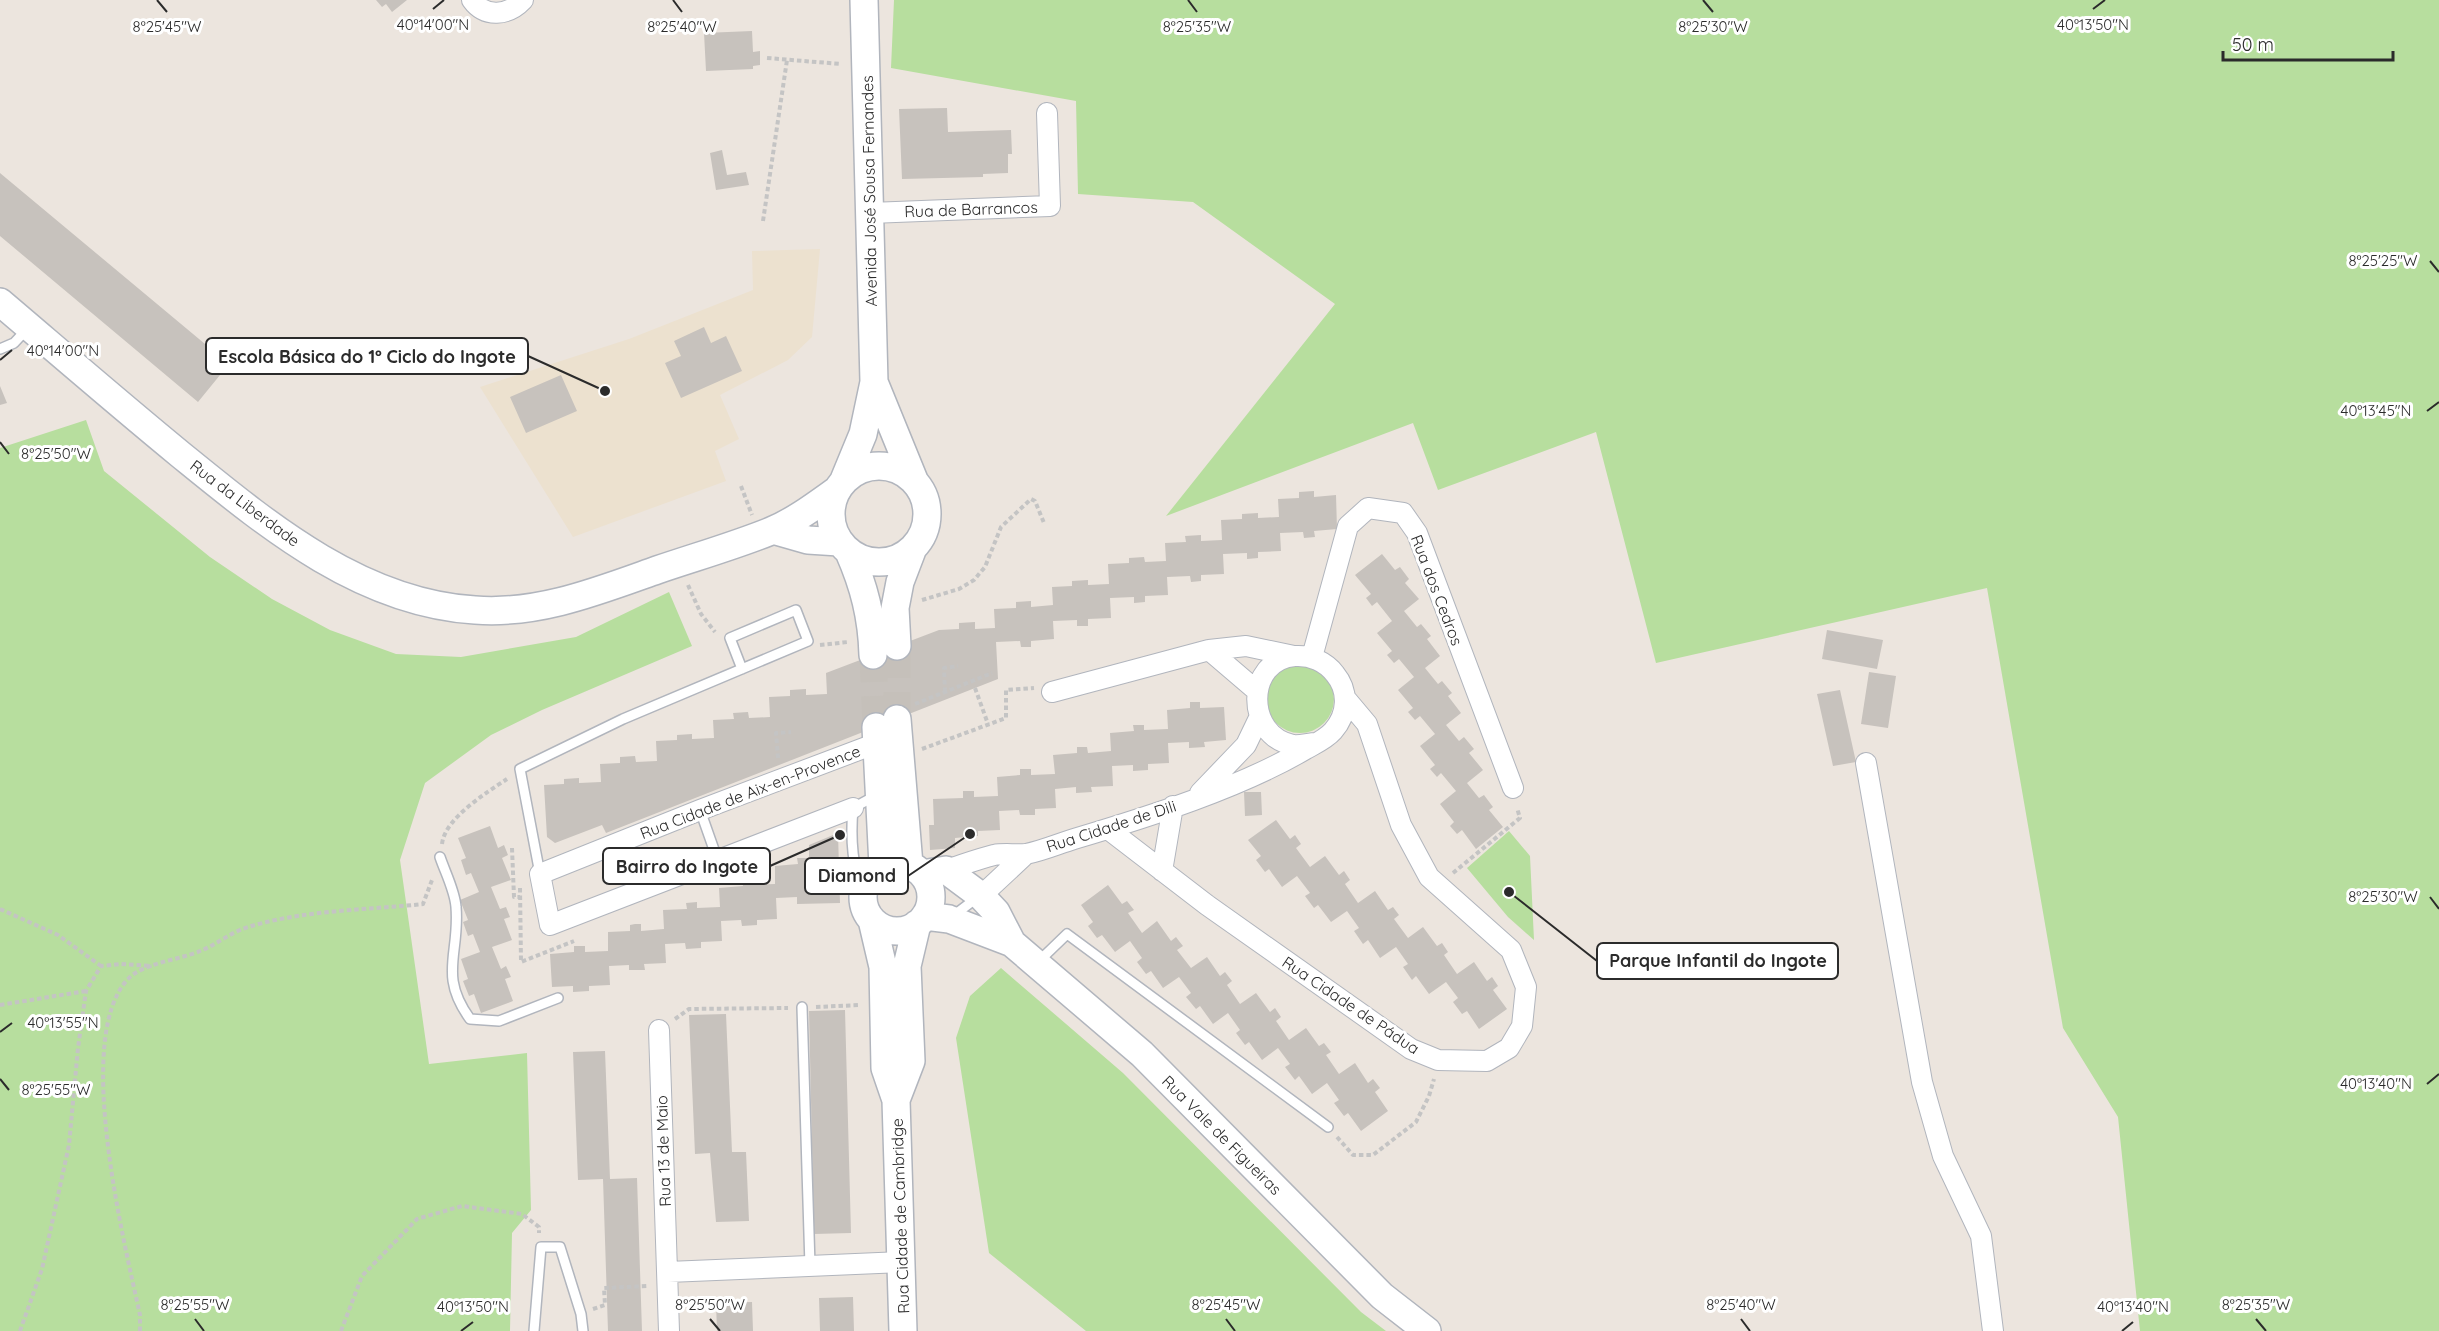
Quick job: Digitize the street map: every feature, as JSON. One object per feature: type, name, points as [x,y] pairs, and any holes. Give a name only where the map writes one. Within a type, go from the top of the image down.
[{"type":"street","points":[[472,0],[485,11],[496,13],[507,12],[523,0]]},
{"type":"street","name":"Avenida José Sousa Fernandes","points":[[841,485],[863,434],[874,382],[864,0]]},
{"type":"street","name":"Rua de Barrancos","points":[[870,213],[1050,206],[1047,113]]},
{"type":"street","name":"Rua da Liberdade","points":[[0,302],[253,513],[311,552],[362,580],[420,601],[474,610],[521,609],[573,600],[773,530],[805,513],[841,485]]},
{"type":"street","name":"Avenida José Sousa Fernandes","points":[[874,382],[914,480]]},
{"type":"street","points":[[871,466],[887,466],[901,470],[914,480],[922,492],[927,514],[922,536],[913,548],[900,582],[895,608],[880,646],[862,583],[833,529],[830,516],[832,502],[841,485],[857,471],[871,466]]},
{"type":"street","name":"Rua dos Cedros","points":[[1303,657],[1348,526],[1368,508],[1403,513],[1417,534],[1513,788]]},
{"type":"street","points":[[773,530],[844,547],[864,560],[881,563],[893,561],[913,548]]},
{"type":"street","points":[[1052,692],[1209,650],[1246,646],[1303,657],[1329,666],[1341,682],[1346,699],[1342,718],[1332,733],[1316,743],[1293,745],[1273,736],[1259,718],[1256,705],[1257,691],[1264,675],[1277,663],[1303,657]]},
{"type":"street","points":[[1209,650],[1257,691]]},
{"type":"street","name":"Rua Cidade de Pádua","points":[[1108,829],[1216,912],[1411,1049],[1438,1060],[1487,1061],[1509,1048],[1522,1026],[1526,987],[1511,950],[1429,877],[1401,825],[1367,724],[1346,699]]},
{"type":"street","name":"Rua Cidade de Dili","points":[[1196,798],[1246,745],[1259,718]]},
{"type":"street","name":"Rua Cidade de Cambridge","points":[[883,730],[879,794],[915,869],[928,884],[931,895],[930,920],[907,966],[911,1061],[896,1100]]},
{"type":"street","name":"Rua Cidade de Cambridge","points":[[883,730],[915,869]]},
{"type":"street","name":"Rua Cidade de Aix-en-Provence","points":[[540,874],[700,810],[883,730]]},
{"type":"street","name":"Rua Cidade de Dili","points":[[915,869],[996,855],[1026,854],[1108,829],[1196,798],[1278,765],[1316,743]]},
{"type":"street","points":[[1866,763],[1922,1082],[1943,1156],[1981,1236],[1993,1331]]},
{"type":"street","points":[[1162,871],[1173,806]]},
{"type":"street","points":[[540,874],[550,925],[853,808]]},
{"type":"street","name":"Rua Cidade de Dili","points":[[981,896],[1026,854]]},
{"type":"street","points":[[915,869],[874,871],[868,879],[867,909],[889,930],[909,929],[930,920]]},
{"type":"street","name":"Rua Vale de Figueiras","points":[[915,869],[981,896],[996,912],[1012,943],[1142,1054],[1382,1296],[1427,1331]]},
{"type":"street","name":"Rua Cidade de Cambridge","points":[[867,909],[884,967],[885,1068],[896,1100],[903,1331]]},
{"type":"street","name":"Rua Vale de Figueiras","points":[[930,920],[1012,943]]},
{"type":"street","name":"Rua 13 de Maio","points":[[659,1029],[669,1331]]},
{"type":"street","points":[[668,1272],[902,1262]]},
{"type":"lane","points":[[0,349],[14,343],[29,327]]},
{"type":"lane","points":[[540,874],[520,769],[622,720],[808,641],[796,610],[730,638],[742,669]]},
{"type":"lane","points":[[867,909],[854,868],[851,846],[853,808],[879,794]]},
{"type":"lane","points":[[700,810],[718,862]]},
{"type":"lane","points":[[440,857],[456,905],[451,980],[458,1003],[470,1019],[499,1021],[558,998]]},
{"type":"lane","points":[[930,920],[981,896]]},
{"type":"lane","points":[[1036,964],[1067,934],[1328,1127]]},
{"type":"lane","points":[[802,1007],[810,1266]]},
{"type":"lane","points":[[534,1331],[541,1247],[560,1247],[581,1314],[583,1331]]},
{"type":"path","points":[[767,58],[866,67]]},
{"type":"path","points":[[763,221],[787,60]]},
{"type":"path","points":[[926,598],[959,589],[974,580],[986,567],[1001,528],[1031,499],[1035,501],[1044,523]]},
{"type":"path","points":[[688,586],[701,614],[714,632],[730,638]]},
{"type":"path","points":[[808,641],[822,646],[880,646]]},
{"type":"path","points":[[945,692],[944,668],[958,666]]},
{"type":"path","points":[[975,688],[988,724]]},
{"type":"path","points":[[952,738],[1006,718],[1006,690],[1016,690]]},
{"type":"path","points":[[778,759],[776,733],[791,732]]},
{"type":"path","points":[[140,1331],[140,1315],[117,1211],[103,1090],[106,1024],[116,995],[130,977],[152,966],[200,951],[246,927],[295,916],[423,904],[440,857],[443,836],[467,807],[520,769]]},
{"type":"path","points":[[1438,885],[1520,818],[1513,788]]},
{"type":"path","points":[[512,848],[514,897],[520,894],[521,962]]},
{"type":"path","points":[[0,909],[58,935],[101,966],[121,964],[152,966]]},
{"type":"path","points":[[20,1331],[42,1269],[69,1145],[86,991],[101,966]]},
{"type":"path","points":[[0,1005],[86,991]]},
{"type":"path","points":[[659,1029],[689,1010],[884,1004]]},
{"type":"path","points":[[1345,1148],[1353,1155],[1373,1155],[1416,1122],[1430,1096]]},
{"type":"path","points":[[341,1331],[362,1276],[417,1219],[462,1206],[522,1214],[538,1227],[541,1247]]},
{"type":"path","points":[[604,1305],[604,1288],[645,1286]]},
{"type":"shaded area","points":[[820,249],[812,337],[788,360],[720,395],[739,439],[715,451],[726,481],[573,537],[480,387],[629,339],[753,290],[752,251]]},
{"type":"green space","points":[[894,0],[2439,0],[2439,1331],[2140,1331],[2118,1117],[2063,1028],[1987,588],[1656,663],[1596,432],[1438,490],[1413,423],[1166,516],[1335,304],[1193,202],[1078,194],[1076,101],[891,68]]},
{"type":"green space","points":[[86,420],[104,471],[210,557],[272,599],[330,630],[396,654],[461,657],[576,637],[669,592],[692,646],[542,710],[491,735],[425,783],[400,860],[429,1064],[527,1053],[531,1210],[512,1233],[510,1331],[0,1331],[0,448]]},
{"type":"green space","points":[[1300,665],[1313,668],[1324,675],[1331,686],[1334,699],[1331,712],[1324,723],[1313,730],[1300,733],[1287,730],[1276,723],[1269,712],[1266,699],[1269,686],[1276,675],[1287,668]]},
{"type":"green space","points":[[1509,831],[1530,856],[1534,940],[1508,917],[1467,868]]},
{"type":"green space","points":[[1001,968],[1123,1073],[1361,1312],[1386,1331],[1086,1331],[989,1253],[956,1038],[970,996]]},
{"type":"building","points":[[376,0],[407,0],[392,12],[386,4],[382,7]]},
{"type":"building","points":[[752,31],[753,52],[760,51],[760,65],[753,66],[753,69],[706,71],[704,33]]},
{"type":"building","points":[[947,108],[948,132],[1011,130],[1012,154],[1008,154],[1008,173],[983,174],[983,177],[902,179],[899,109]]},
{"type":"building","points":[[722,150],[727,175],[746,172],[749,185],[716,190],[710,153]]},
{"type":"building","points":[[0,173],[229,364],[198,402],[0,236]]},
{"type":"building","points":[[704,327],[711,343],[726,336],[742,371],[681,398],[665,363],[681,356],[674,341]]},
{"type":"building","points":[[561,375],[577,411],[526,433],[510,397]]},
{"type":"building","points":[[0,386],[7,403],[0,405]]},
{"type":"building","points":[[1314,491],[1314,497],[1336,495],[1337,529],[1314,531],[1315,537],[1304,538],[1303,532],[1280,533],[1281,551],[1258,552],[1258,558],[1247,559],[1247,553],[1223,554],[1224,574],[1201,575],[1201,581],[1191,582],[1190,576],[1167,577],[1168,595],[1145,596],[1145,602],[1134,603],[1134,597],[1110,598],[1111,618],[1088,619],[1088,626],[1077,626],[1077,620],[1053,621],[1054,639],[1031,641],[1031,647],[1021,647],[1020,641],[996,642],[998,679],[606,833],[602,825],[555,843],[547,837],[544,785],[564,784],[564,779],[579,778],[579,783],[601,782],[600,764],[620,763],[620,757],[635,756],[636,762],[657,761],[656,741],[677,740],[677,735],[692,734],[692,739],[714,738],[713,720],[734,719],[733,713],[748,712],[749,718],[770,717],[769,697],[790,696],[790,690],[806,689],[806,695],[827,694],[826,673],[939,630],[959,629],[959,623],[975,622],[975,629],[995,628],[994,609],[1016,608],[1016,602],[1031,601],[1031,607],[1053,605],[1052,587],[1072,586],[1072,581],[1088,580],[1088,585],[1109,584],[1108,564],[1129,563],[1129,558],[1144,557],[1145,562],[1166,561],[1165,543],[1186,542],[1185,536],[1201,535],[1201,541],[1222,540],[1221,520],[1242,519],[1242,514],[1258,513],[1258,518],[1279,517],[1278,499],[1299,498],[1299,492]]},
{"type":"building","points":[[1382,554],[1395,570],[1400,567],[1409,579],[1405,583],[1419,599],[1404,611],[1417,627],[1421,624],[1431,636],[1427,639],[1440,656],[1425,668],[1438,684],[1442,681],[1452,693],[1448,696],[1461,713],[1446,725],[1459,741],[1464,737],[1474,749],[1469,753],[1483,770],[1467,783],[1479,798],[1484,795],[1493,807],[1489,810],[1503,827],[1476,849],[1462,830],[1457,834],[1450,826],[1454,822],[1440,804],[1456,791],[1441,773],[1437,777],[1430,769],[1435,765],[1420,746],[1435,734],[1420,716],[1415,720],[1408,712],[1413,708],[1398,690],[1414,677],[1399,659],[1394,663],[1387,655],[1392,651],[1377,633],[1392,621],[1377,602],[1372,606],[1366,598],[1371,594],[1355,575]]},
{"type":"building","points":[[1827,630],[1883,640],[1877,669],[1822,659]]},
{"type":"building","points":[[1869,672],[1896,676],[1888,728],[1861,724]]},
{"type":"building","points":[[1840,690],[1856,762],[1833,766],[1817,694]]},
{"type":"building","points":[[1190,702],[1200,702],[1200,708],[1224,707],[1226,740],[1204,742],[1205,747],[1189,748],[1189,742],[1168,743],[1169,763],[1148,764],[1148,770],[1133,771],[1133,765],[1112,766],[1113,786],[1091,787],[1092,792],[1076,793],[1076,787],[1055,789],[1056,808],[1035,809],[1035,815],[1020,815],[1019,810],[999,811],[1000,830],[978,831],[978,836],[955,838],[955,848],[930,850],[929,825],[934,825],[933,799],[963,798],[963,791],[974,791],[974,797],[998,796],[997,777],[1020,775],[1020,769],[1031,769],[1031,775],[1055,774],[1053,755],[1077,753],[1077,747],[1087,747],[1088,753],[1111,751],[1110,733],[1134,731],[1133,725],[1144,725],[1144,730],[1168,729],[1167,710],[1190,708]]},
{"type":"building","points":[[1244,792],[1261,792],[1262,815],[1245,816]]},
{"type":"building","points":[[1276,820],[1290,839],[1295,835],[1301,844],[1296,848],[1310,867],[1325,856],[1339,875],[1344,871],[1350,880],[1345,884],[1358,903],[1375,891],[1388,910],[1393,907],[1399,915],[1394,919],[1408,938],[1423,927],[1437,946],[1442,943],[1448,952],[1444,955],[1457,974],[1474,962],[1487,981],[1492,977],[1498,986],[1493,990],[1507,1009],[1479,1029],[1467,1011],[1462,1014],[1453,1002],[1458,998],[1446,982],[1429,994],[1416,976],[1412,980],[1403,967],[1408,964],[1396,947],[1380,958],[1368,940],[1363,944],[1354,931],[1359,928],[1347,911],[1331,922],[1318,905],[1314,908],[1305,896],[1310,893],[1297,876],[1282,887],[1269,869],[1265,872],[1256,860],[1261,856],[1248,840]]},
{"type":"building","points":[[490,826],[498,848],[504,845],[508,855],[502,858],[511,880],[491,887],[500,909],[506,907],[510,917],[504,919],[512,940],[492,947],[501,969],[506,966],[511,977],[505,979],[513,1001],[481,1013],[474,994],[469,996],[463,981],[468,979],[461,959],[480,952],[473,934],[468,936],[463,922],[468,920],[460,900],[479,892],[471,873],[466,875],[461,860],[466,858],[458,838]]},
{"type":"building","points":[[838,833],[840,903],[797,904],[797,897],[776,898],[777,919],[757,920],[757,925],[742,926],[741,920],[721,921],[722,941],[701,942],[701,948],[686,949],[685,943],[665,944],[666,963],[644,964],[645,970],[629,970],[629,965],[609,966],[610,985],[589,986],[589,991],[573,992],[573,986],[552,987],[550,954],[574,952],[574,946],[585,946],[585,952],[608,951],[608,932],[630,931],[630,925],[635,924],[641,924],[641,931],[664,929],[663,910],[687,909],[686,903],[697,902],[697,908],[720,907],[719,888],[743,886],[742,880],[753,880],[754,885],[775,884],[775,866],[798,864],[797,858],[809,858],[809,845]]},
{"type":"building","points":[[1108,885],[1122,904],[1127,901],[1134,910],[1128,913],[1142,933],[1157,921],[1171,941],[1176,937],[1183,946],[1177,950],[1191,968],[1207,957],[1220,976],[1225,972],[1232,981],[1227,985],[1240,1004],[1256,993],[1270,1012],[1275,1008],[1281,1017],[1276,1021],[1289,1040],[1306,1028],[1319,1046],[1324,1043],[1331,1052],[1326,1055],[1339,1074],[1355,1063],[1368,1083],[1373,1079],[1380,1088],[1375,1092],[1388,1111],[1361,1131],[1348,1113],[1344,1116],[1334,1103],[1339,1100],[1327,1083],[1312,1094],[1299,1076],[1295,1080],[1285,1067],[1290,1064],[1278,1048],[1262,1060],[1249,1042],[1245,1045],[1236,1033],[1240,1030],[1228,1013],[1213,1024],[1200,1006],[1196,1009],[1186,997],[1191,993],[1179,977],[1163,988],[1151,971],[1146,974],[1137,962],[1142,958],[1130,941],[1115,952],[1102,935],[1097,938],[1088,926],[1093,922],[1081,905]]},
{"type":"building","points":[[845,1010],[851,1233],[814,1234],[809,1011]]},
{"type":"building","points":[[726,1014],[732,1152],[746,1152],[749,1221],[716,1222],[710,1153],[695,1154],[689,1015]]},
{"type":"building","points":[[605,1051],[610,1179],[637,1178],[642,1331],[608,1331],[603,1179],[578,1180],[573,1052]]},
{"type":"building","points":[[853,1297],[854,1331],[820,1331],[819,1298]]},
{"type":"building","points":[[752,1302],[753,1331],[717,1331],[716,1303]]},
{"type":"tunnel","points":[[897,646],[897,719]]},
{"type":"tunnel","points":[[873,655],[876,727]]},
{"type":"place","name":"Escola Básica do 1º Ciclo do Ingote","points":[[605,391]]},
{"type":"place","name":"Diamond","points":[[970,834]]},
{"type":"place","name":"Bairro do Ingote","points":[[840,835]]},
{"type":"place","name":"Parque Infantil do Ingote","points":[[1509,892]]}]
